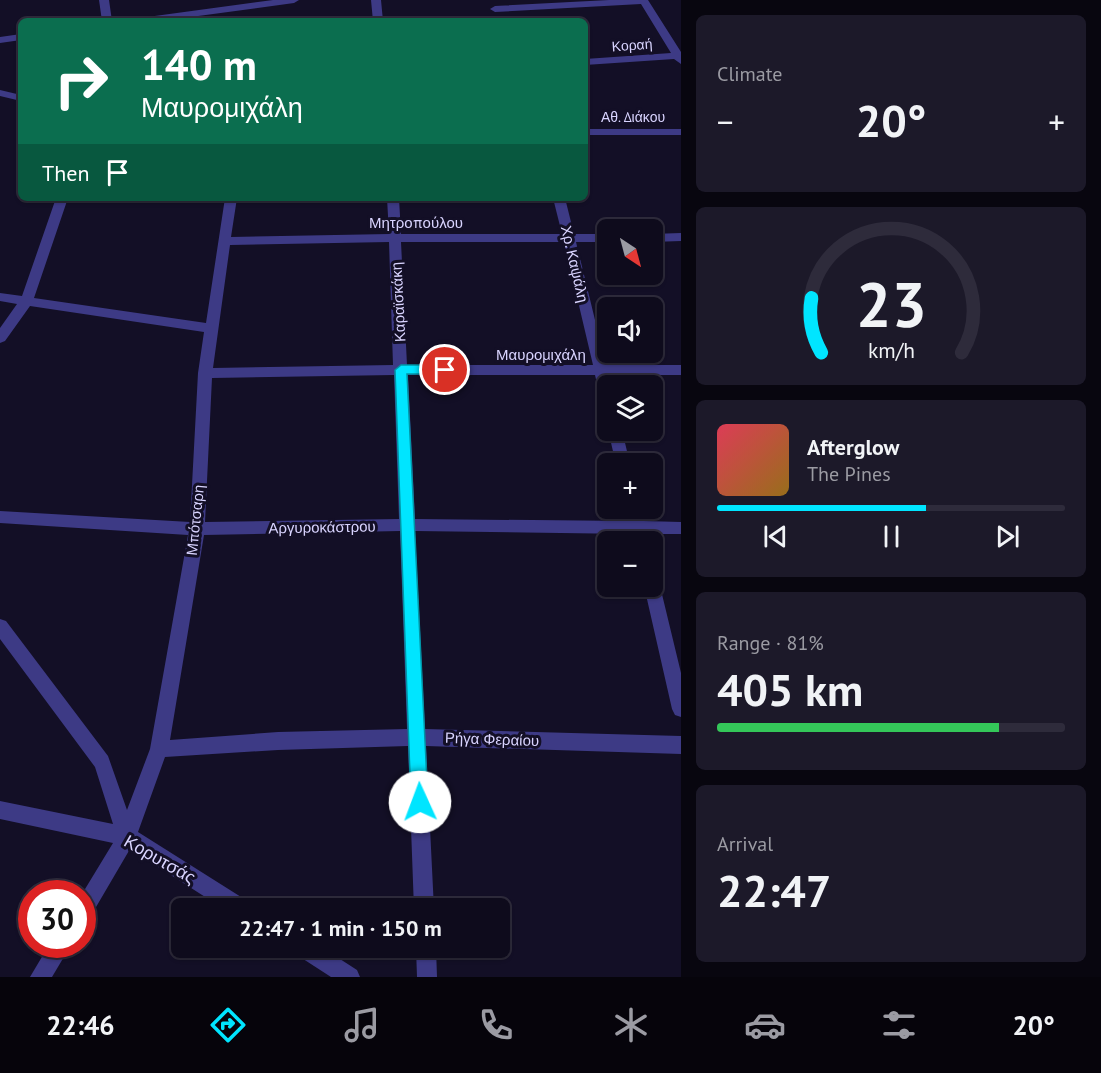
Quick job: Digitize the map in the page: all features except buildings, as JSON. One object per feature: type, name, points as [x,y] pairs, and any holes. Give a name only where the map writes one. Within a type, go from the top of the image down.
[{"type":"street","points":[[104,0],[107,18]]},
{"type":"street","points":[[164,18],[294,0]]},
{"type":"street","points":[[376,0],[378,18]]},
{"type":"street","points":[[493,5],[643,0],[680,57]]},
{"type":"street","points":[[0,40],[18,37]]},
{"type":"street","name":"Κοραή","points":[[588,62],[680,57]]},
{"type":"street","points":[[0,93],[18,97]]},
{"type":"street","name":"Αθ. Διάκου","points":[[588,132],[681,132]]},
{"type":"street","points":[[0,338],[27,300],[61,201]]},
{"type":"street","name":"Μπότσαρη","points":[[96,890],[127,836],[159,748],[197,529],[205,373],[231,201]]},
{"type":"street","name":"Καραϊσκάκη","points":[[393,201],[424,898]]},
{"type":"street","name":"Χρ. Καψάλη","points":[[560,201],[601,375]]},
{"type":"street","points":[[663,238],[681,237]]},
{"type":"street","name":"Μητροπούλου","points":[[224,241],[597,238]]},
{"type":"street","points":[[0,297],[212,329]]},
{"type":"street","name":"Μαυρομιχάλη","points":[[205,373],[681,370]]},
{"type":"street","name":"Αργυροκάστρου","points":[[0,517],[197,529],[408,525],[597,533]]},
{"type":"street","name":"Αργυροκάστρου","points":[[663,531],[681,528]]},
{"type":"street","points":[[655,597],[681,709]]},
{"type":"street","points":[[0,626],[102,762],[127,836]]},
{"type":"street","name":"Ρήγα Φεραίου","points":[[159,748],[278,741],[417,737],[681,745]]},
{"type":"street","name":"Κορυτσάς","points":[[0,810],[127,836],[225,898]]},
{"type":"street","points":[[40,977],[52,958]]},
{"type":"street","points":[[320,958],[350,977]]},
{"type":"street","points":[[427,958],[428,977]]},
{"type":"route","points":[[420,802],[401,370],[445,370]]}]
